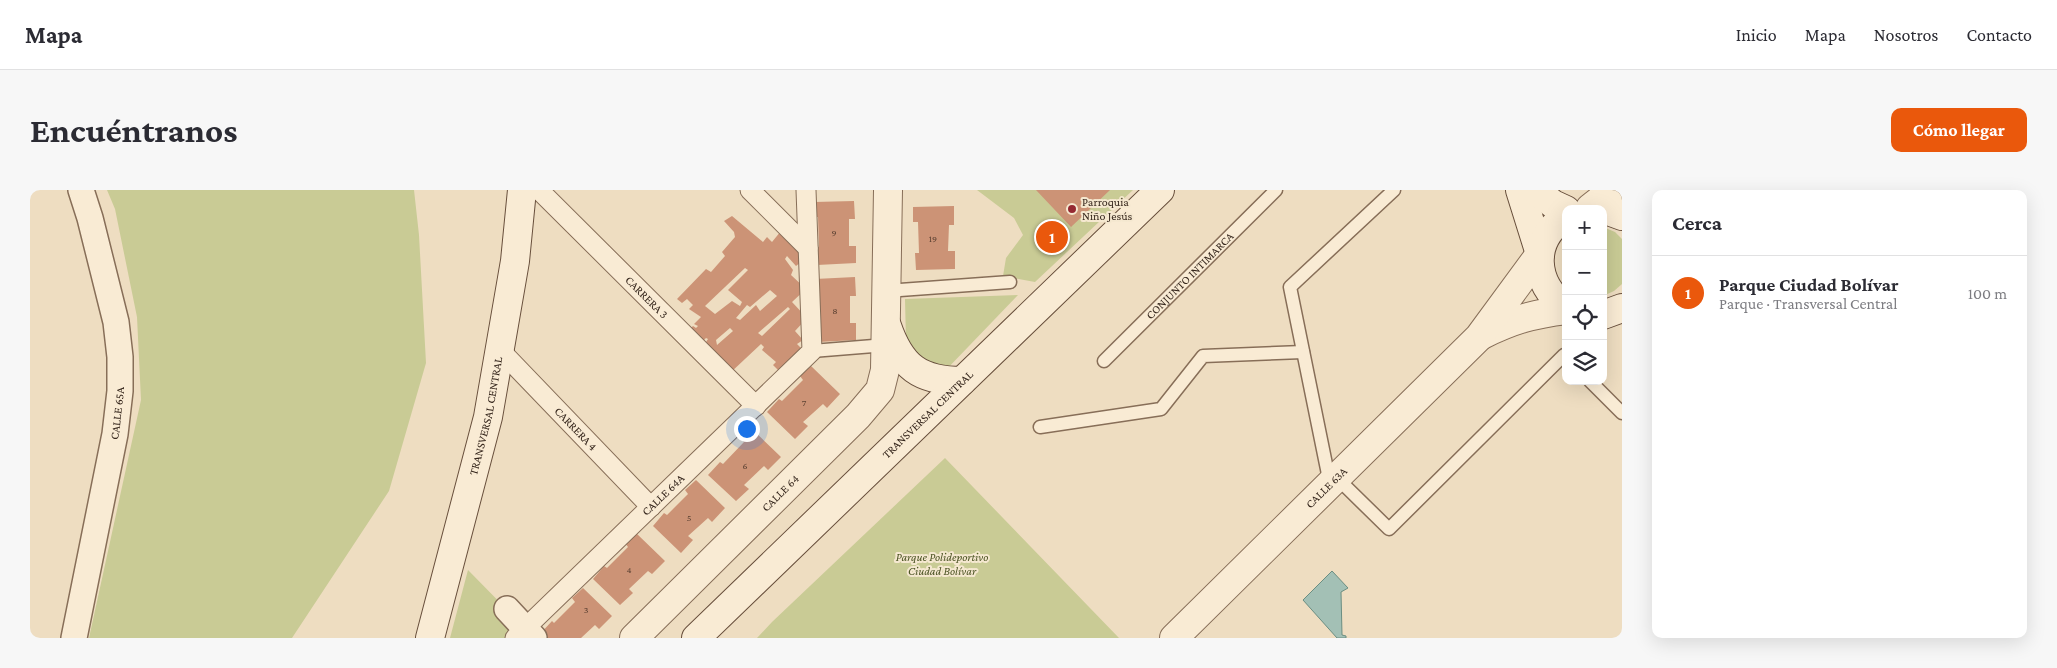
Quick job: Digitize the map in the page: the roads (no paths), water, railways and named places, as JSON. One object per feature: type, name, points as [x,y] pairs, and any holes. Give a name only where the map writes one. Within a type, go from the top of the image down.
[{"type":"main road","name":"TRANSVERSAL CENTRAL","points":[[430,638],[488,417],[515,261],[522,190]]},
{"type":"main road","name":"CALLE 64","points":[[634,638],[858,416],[880,390],[885,370],[887,336],[888,190]]},
{"type":"main road","name":"TRANSVERSAL CENTRAL","points":[[696,638],[1160,190]]},
{"type":"main road","points":[[1520,190],[1540,254],[1540,270],[1545,286],[1555,300],[1562,306]]},
{"type":"main road","points":[[1535,190],[1553,204],[1562,208]]},
{"type":"main road","points":[[1593,205],[1613,190]]},
{"type":"main road","points":[[1607,210],[1622,216]]},
{"type":"main road","name":"CALLE 63A","points":[[1174,638],[1478,337],[1540,254],[1546,236],[1562,219]]},
{"type":"main road","points":[[1607,315],[1622,308]]},
{"type":"main road","name":"CALLE 63A","points":[[1478,337],[1508,322],[1562,310]]},
{"type":"main road","points":[[1607,318],[1622,320]]},
{"type":"main road","points":[[887,336],[906,363],[922,374],[942,381],[962,381]]},
{"type":"street","name":"CALLE 65A","points":[[74,638],[115,434],[120,391],[120,357],[116,322],[90,218],[81,190]]},
{"type":"street","name":"CARRERA 3","points":[[539,190],[756,406]]},
{"type":"street","points":[[750,190],[808,248]]},
{"type":"street","points":[[806,190],[812,351]]},
{"type":"street","name":"CARRERA 4","points":[[500,351],[651,507]]},
{"type":"street","name":"CALLE 64A","points":[[525,635],[651,507],[812,351]]},
{"type":"street","points":[[507,609],[525,635]]},
{"type":"lane","name":"CONJUNTO INTIMARCA","points":[[1104,360],[1276,190]]},
{"type":"lane","points":[[1394,190],[1290,286],[1303,352],[1333,481],[1389,529],[1562,357]]},
{"type":"lane","points":[[886,291],[1010,282]]},
{"type":"lane","points":[[812,351],[887,336]]},
{"type":"lane","points":[[1040,427],[1161,409],[1203,356],[1303,352]]},
{"type":"lane","points":[[1594,385],[1622,413]]},
{"type":"place","name":"Parroquia Niño Jesús","points":[[1072,209]]},
{"type":"place","name":"Parque Ciudad Bolívar","points":[[1052,237]]},
{"type":"park label","name":"Parque Polideportivo Ciudad Bolívar","points":[[942,564]]}]
